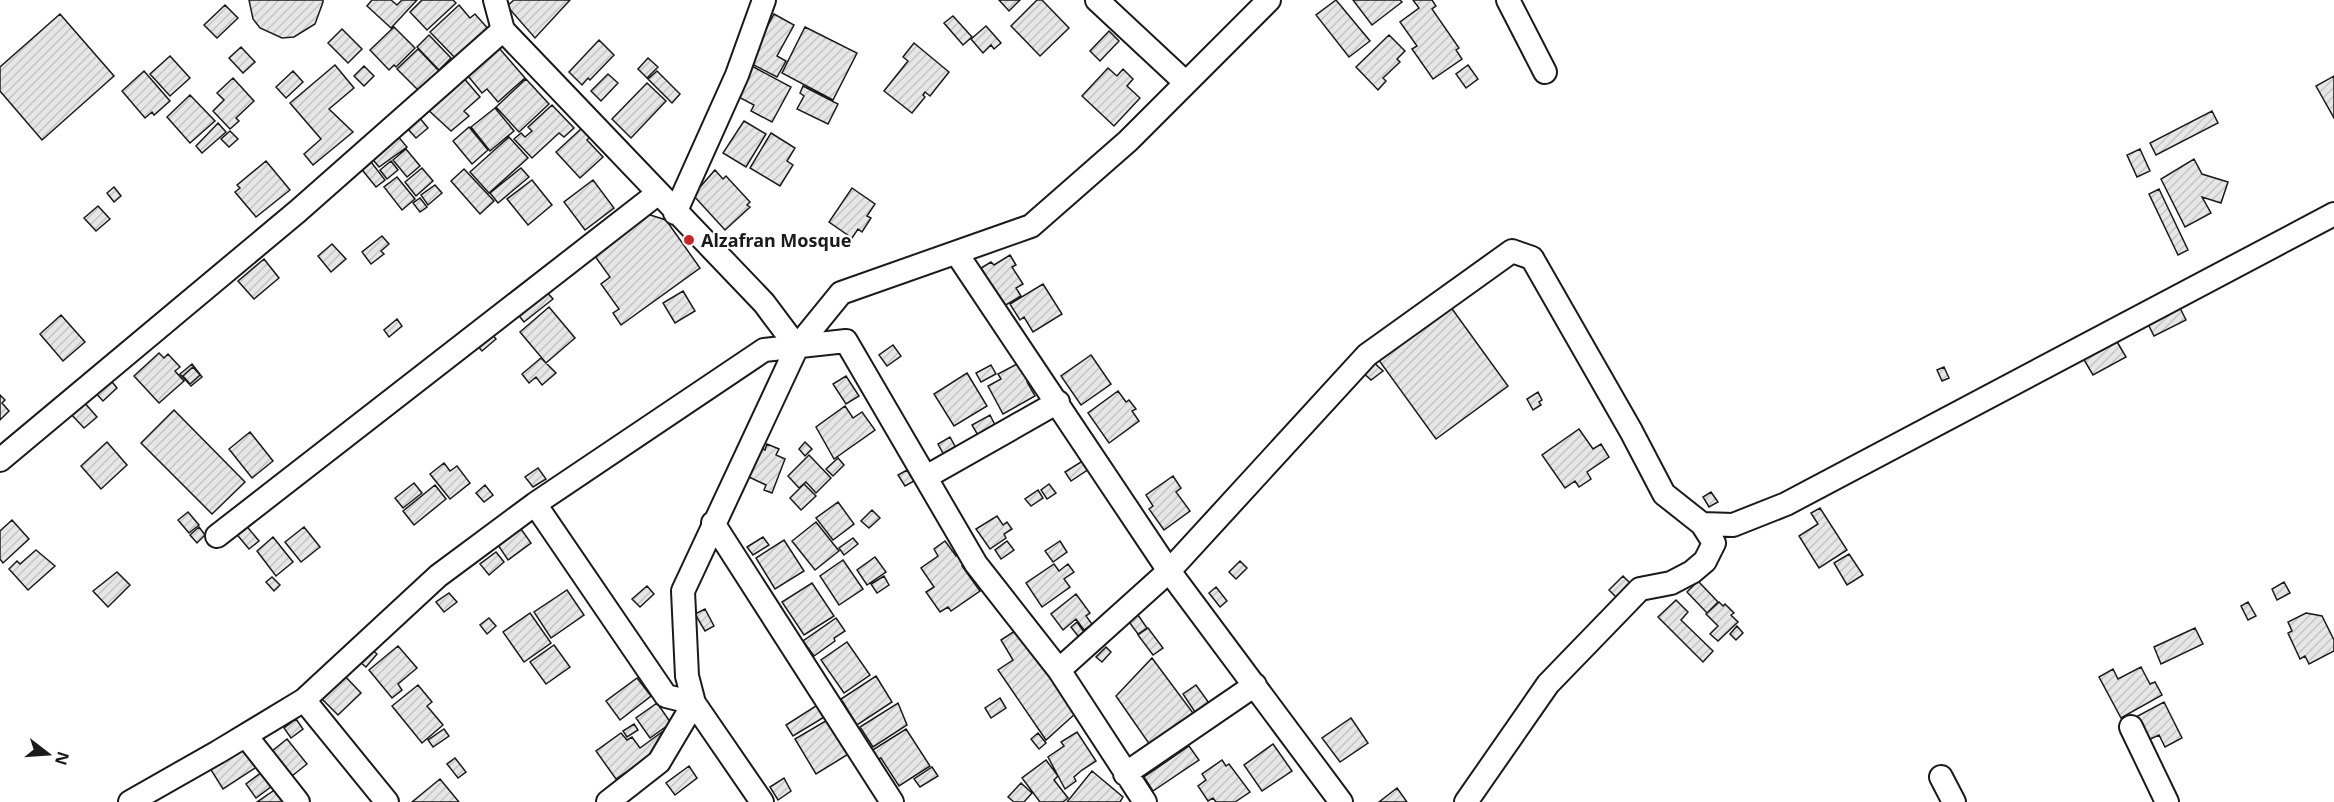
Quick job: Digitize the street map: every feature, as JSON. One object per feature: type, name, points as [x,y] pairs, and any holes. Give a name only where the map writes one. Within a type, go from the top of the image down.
[{"type":"street","points":[[495,0],[503,30],[675,213],[764,303],[797,347]]},
{"type":"street","points":[[675,213],[737,75],[764,0]]},
{"type":"street","points":[[1097,0],[1186,83]]},
{"type":"street","points":[[762,802],[694,703],[687,675],[683,591],[797,347],[841,293],[1031,226],[1128,141],[1269,0]]},
{"type":"street","points":[[1508,0],[1545,72]]},
{"type":"street","points":[[0,460],[290,218],[503,30]]},
{"type":"street","points":[[217,536],[657,194]]},
{"type":"street","points":[[1702,524],[1732,525],[1786,504],[2334,214]]},
{"type":"street","points":[[1059,670],[1169,571],[1367,355],[1512,251],[1532,258],[1631,431],[1664,494],[1702,524],[1714,543],[1705,561],[1692,572],[1671,583],[1640,590],[1548,684],[1466,802]]},
{"type":"street","points":[[957,254],[1169,571],[1341,802]]},
{"type":"street","points":[[143,799],[304,700],[438,576],[536,504],[764,350],[846,341],[976,564],[1059,670],[1145,802]]},
{"type":"street","points":[[926,477],[1058,402]]},
{"type":"street","points":[[536,504],[666,696],[694,703]]},
{"type":"street","points":[[713,523],[892,802]]},
{"type":"street","points":[[1125,774],[1255,685]]},
{"type":"street","points":[[304,700],[387,802]]},
{"type":"street","points":[[608,802],[659,762],[694,703]]},
{"type":"street","points":[[2131,727],[2167,802]]},
{"type":"street","points":[[246,736],[298,802]]},
{"type":"street","points":[[1941,777],[1954,802]]},
{"type":"building","points":[[249,0],[323,0],[323,2],[315,24],[294,37],[282,38],[260,28],[253,19]]},
{"type":"building","points":[[372,0],[391,0],[397,5],[402,0],[417,0],[391,28],[367,6]]},
{"type":"building","points":[[422,0],[453,0],[456,3],[427,30],[410,12]]},
{"type":"building","points":[[514,0],[570,0],[535,38],[507,6]]},
{"type":"building","points":[[999,0],[1020,0],[1009,11]]},
{"type":"building","points":[[1037,0],[1042,0],[1069,28],[1040,56],[1011,26]]},
{"type":"building","points":[[1336,0],[1370,41],[1349,57],[1316,15]]},
{"type":"building","points":[[1353,0],[1400,0],[1402,2],[1372,25]]},
{"type":"building","points":[[1413,0],[1432,0],[1436,6],[1432,9],[1459,48],[1456,50],[1462,59],[1433,79],[1412,49],[1417,46],[1400,22],[1419,8]]},
{"type":"building","points":[[225,5],[238,18],[217,38],[204,25]]},
{"type":"building","points":[[459,5],[470,18],[475,14],[490,31],[458,61],[430,32]]},
{"type":"building","points":[[60,14],[114,76],[42,140],[0,91],[0,67]]},
{"type":"building","points":[[774,14],[794,25],[777,56],[786,61],[777,77],[748,62]]},
{"type":"building","points":[[953,16],[972,37],[963,45],[944,23]]},
{"type":"building","points":[[986,26],[1001,43],[994,49],[991,45],[983,53],[971,39]]},
{"type":"building","points":[[394,27],[415,48],[396,67],[394,65],[389,70],[370,50]]},
{"type":"building","points":[[805,27],[857,53],[833,100],[782,73]]},
{"type":"building","points":[[342,29],[362,49],[348,63],[328,43]]},
{"type":"building","points":[[1109,31],[1119,41],[1100,61],[1090,51]]},
{"type":"building","points":[[429,35],[451,58],[439,70],[417,47]]},
{"type":"building","points":[[1389,35],[1405,51],[1397,59],[1400,62],[1383,78],[1386,81],[1378,90],[1356,67]]},
{"type":"building","points":[[599,40],[614,55],[590,80],[588,78],[582,85],[569,72]]},
{"type":"building","points":[[914,43],[949,72],[930,96],[925,92],[923,95],[925,97],[912,113],[884,91],[908,61],[903,57]]},
{"type":"building","points":[[241,47],[255,62],[243,73],[229,58]]},
{"type":"building","points":[[499,48],[525,78],[498,102],[487,89],[482,93],[468,76]]},
{"type":"building","points":[[418,49],[439,71],[419,91],[397,69]]},
{"type":"building","points":[[170,56],[190,78],[170,96],[150,74]]},
{"type":"building","points":[[648,58],[658,67],[647,78],[638,69]]},
{"type":"building","points":[[748,64],[791,87],[772,122],[751,111],[754,105],[733,94]]},
{"type":"building","points":[[335,65],[354,88],[329,109],[353,132],[313,165],[304,154],[321,139],[290,103]]},
{"type":"building","points":[[1468,65],[1478,79],[1466,88],[1456,74]]},
{"type":"building","points":[[364,66],[374,76],[364,86],[354,76]]},
{"type":"building","points":[[1108,68],[1117,76],[1123,69],[1133,79],[1127,86],[1140,98],[1114,126],[1082,96]]},
{"type":"building","points":[[144,71],[170,101],[154,115],[152,112],[145,118],[122,91]]},
{"type":"building","points":[[293,71],[303,82],[286,98],[276,87]]},
{"type":"building","points":[[657,71],[680,94],[672,103],[648,79]]},
{"type":"building","points":[[608,74],[618,83],[601,101],[591,91]]},
{"type":"building","points":[[462,76],[480,97],[464,111],[469,116],[451,131],[425,107]]},
{"type":"building","points":[[2334,76],[2334,118],[2316,86]]},
{"type":"building","points":[[233,78],[254,101],[236,118],[239,121],[230,129],[213,111],[224,100],[217,93]]},
{"type":"building","points":[[526,79],[549,104],[519,132],[496,107]]},
{"type":"building","points":[[647,83],[666,101],[631,138],[612,119]]},
{"type":"building","points":[[803,86],[838,104],[828,124],[797,109],[804,96],[800,93]]},
{"type":"building","points":[[190,95],[215,121],[190,143],[167,117]]},
{"type":"building","points":[[552,105],[574,128],[564,137],[559,133],[532,158],[514,139],[521,133],[525,137],[532,131],[528,127]]},
{"type":"building","points":[[495,108],[514,131],[490,151],[471,127]]},
{"type":"building","points":[[2212,111],[2218,123],[2156,155],[2150,143]]},
{"type":"building","points":[[418,116],[428,128],[416,138],[406,127]]},
{"type":"building","points":[[744,121],[766,134],[746,167],[723,153]]},
{"type":"building","points":[[218,123],[226,132],[202,153],[196,146]]},
{"type":"building","points":[[469,127],[488,150],[472,164],[453,141]]},
{"type":"building","points":[[582,128],[590,137],[587,140],[603,157],[580,178],[556,152]]},
{"type":"building","points":[[230,131],[238,139],[229,147],[221,139]]},
{"type":"building","points":[[771,133],[795,148],[787,161],[793,165],[780,186],[750,168]]},
{"type":"building","points":[[396,134],[407,147],[379,167],[370,156]]},
{"type":"building","points":[[509,137],[528,158],[489,193],[470,172]]},
{"type":"building","points":[[406,149],[420,166],[407,177],[393,160]]},
{"type":"building","points":[[2140,149],[2150,171],[2137,177],[2127,155]]},
{"type":"building","points":[[368,158],[385,180],[376,187],[359,166]]},
{"type":"building","points":[[2194,159],[2202,174],[2228,182],[2221,203],[2202,197],[2211,213],[2185,227],[2161,179]]},
{"type":"building","points":[[266,161],[290,190],[256,217],[235,192],[240,188],[237,185]]},
{"type":"building","points":[[391,161],[398,170],[387,179],[380,170]]},
{"type":"building","points":[[422,168],[433,181],[416,196],[405,182]]},
{"type":"building","points":[[521,168],[529,177],[498,203],[490,193]]},
{"type":"building","points":[[464,169],[494,201],[480,214],[451,181]]},
{"type":"building","points":[[715,170],[723,179],[726,176],[750,202],[747,205],[750,207],[725,230],[693,195]]},
{"type":"building","points":[[397,177],[415,199],[402,210],[384,187]]},
{"type":"building","points":[[532,180],[552,205],[528,225],[507,199]]},
{"type":"building","points":[[593,180],[614,208],[585,230],[564,202]]},
{"type":"building","points":[[435,185],[442,193],[428,205],[421,195]]},
{"type":"building","points":[[114,187],[121,196],[114,202],[107,193]]},
{"type":"building","points":[[852,188],[875,204],[867,216],[871,218],[862,232],[858,229],[852,238],[829,222]]},
{"type":"building","points":[[2159,189],[2188,250],[2178,255],[2149,194]]},
{"type":"building","points":[[420,198],[427,207],[420,212],[413,203]]},
{"type":"building","points":[[98,206],[110,219],[96,231],[84,218]]},
{"type":"building","points":[[647,214],[666,220],[700,268],[621,325],[613,313],[619,309],[601,284],[610,277],[592,252]]},
{"type":"building","points":[[382,236],[389,244],[381,251],[384,254],[371,264],[362,252]]},
{"type":"building","points":[[332,244],[346,259],[331,272],[318,256]]},
{"type":"building","points":[[1010,255],[1016,265],[1012,267],[1023,284],[1016,288],[1021,296],[1004,306],[981,268],[991,262],[994,265]]},
{"type":"building","points":[[264,259],[279,278],[254,299],[238,281]]},
{"type":"building","points":[[1043,284],[1062,314],[1033,332],[1024,317],[1020,320],[1010,304]]},
{"type":"building","points":[[544,289],[553,299],[524,322],[516,312]]},
{"type":"building","points":[[683,291],[695,311],[675,323],[663,303]]},
{"type":"building","points":[[2178,304],[2186,320],[2154,336],[2146,320]]},
{"type":"building","points":[[1450,306],[1508,386],[1436,439],[1378,359]]},
{"type":"building","points":[[549,307],[575,338],[546,363],[520,332]]},
{"type":"building","points":[[61,315],[85,342],[63,361],[40,334]]},
{"type":"building","points":[[397,319],[402,326],[389,337],[384,330]]},
{"type":"building","points":[[490,332],[496,339],[482,351],[475,343]]},
{"type":"building","points":[[2116,340],[2126,357],[2093,375],[2083,358]]},
{"type":"building","points":[[893,345],[901,356],[887,366],[879,355]]},
{"type":"building","points":[[159,353],[164,358],[168,354],[180,367],[175,371],[184,381],[159,403],[134,376]]},
{"type":"building","points":[[1091,355],[1111,384],[1081,405],[1061,376]]},
{"type":"building","points":[[541,358],[556,373],[542,385],[536,377],[529,383],[522,374]]},
{"type":"building","points":[[1370,359],[1383,371],[1371,380],[1360,370]]},
{"type":"building","points":[[192,364],[202,377],[191,386],[180,374]]},
{"type":"building","points":[[1017,364],[1029,380],[1027,382],[1035,396],[1003,414],[988,386],[1001,379],[998,374]]},
{"type":"building","points":[[991,365],[996,374],[981,382],[976,373]]},
{"type":"building","points":[[193,367],[200,375],[190,384],[183,376]]},
{"type":"building","points":[[1944,367],[1949,378],[1942,381],[1937,370]]},
{"type":"building","points":[[967,373],[987,406],[954,426],[934,394]]},
{"type":"building","points":[[846,376],[859,396],[846,404],[833,384]]},
{"type":"building","points":[[108,377],[117,388],[103,401],[93,390]]},
{"type":"building","points":[[1118,391],[1126,402],[1129,400],[1136,409],[1132,411],[1139,421],[1109,443],[1088,413]]},
{"type":"building","points":[[1538,392],[1542,400],[1539,402],[1541,405],[1533,410],[1527,399]]},
{"type":"building","points":[[0,395],[5,400],[2,403],[9,411],[0,420]]},
{"type":"building","points":[[83,401],[97,417],[84,428],[70,413]]},
{"type":"building","points":[[845,406],[853,418],[862,412],[875,430],[834,459],[816,427]]},
{"type":"building","points":[[174,410],[245,482],[212,514],[141,443]]},
{"type":"building","points":[[990,415],[996,427],[979,437],[972,425]]},
{"type":"building","points":[[1579,429],[1593,449],[1601,444],[1609,457],[1587,472],[1591,479],[1579,487],[1575,481],[1565,488],[1542,455]]},
{"type":"building","points":[[250,432],[273,461],[252,478],[229,449]]},
{"type":"building","points":[[950,437],[957,450],[945,457],[938,444]]},
{"type":"building","points":[[107,442],[127,465],[101,489],[81,466]]},
{"type":"building","points":[[805,442],[812,449],[805,456],[799,449]]},
{"type":"building","points":[[754,444],[765,450],[767,444],[779,449],[776,455],[785,459],[772,493],[764,490],[766,485],[747,476]]},
{"type":"building","points":[[809,455],[831,478],[816,493],[806,482],[799,488],[788,476]]},
{"type":"building","points":[[838,458],[844,465],[833,476],[826,469]]},
{"type":"building","points":[[1084,460],[1089,469],[1071,481],[1065,472]]},
{"type":"building","points":[[444,463],[450,471],[457,466],[470,483],[450,499],[430,474]]},
{"type":"building","points":[[538,468],[546,479],[533,487],[525,477]]},
{"type":"building","points":[[907,470],[914,481],[905,486],[898,475]]},
{"type":"building","points":[[1173,476],[1181,488],[1176,492],[1190,511],[1164,530],[1149,509],[1153,506],[1146,495]]},
{"type":"building","points":[[414,483],[422,493],[403,508],[395,498]]},
{"type":"building","points":[[804,484],[816,496],[801,510],[790,498]]},
{"type":"building","points":[[1049,484],[1056,493],[1047,499],[1041,490]]},
{"type":"building","points":[[435,485],[446,499],[414,525],[403,511]]},
{"type":"building","points":[[485,485],[493,495],[484,502],[476,493]]},
{"type":"building","points":[[1038,490],[1043,498],[1031,506],[1025,499]]},
{"type":"building","points":[[1711,492],[1718,502],[1709,507],[1703,497]]},
{"type":"building","points":[[838,502],[854,524],[833,540],[816,518]]},
{"type":"building","points":[[1820,508],[1847,550],[1819,568],[1799,536],[1818,524],[1811,513]]},
{"type":"building","points":[[872,510],[880,518],[869,528],[861,521]]},
{"type":"building","points":[[188,512],[199,525],[189,533],[178,520]]},
{"type":"building","points":[[997,516],[1003,525],[1007,522],[1012,529],[1004,534],[1006,538],[990,549],[976,529]]},
{"type":"building","points":[[12,520],[29,539],[3,563],[0,559],[0,531]]},
{"type":"building","points":[[816,522],[839,551],[815,570],[792,541]]},
{"type":"building","points":[[244,523],[259,541],[249,549],[234,531]]},
{"type":"building","points":[[199,527],[205,535],[197,543],[190,535]]},
{"type":"building","points":[[304,527],[320,547],[301,562],[285,542]]},
{"type":"building","points":[[521,529],[531,543],[508,560],[498,545]]},
{"type":"building","points":[[273,537],[293,562],[276,576],[257,551]]},
{"type":"building","points":[[763,537],[769,545],[753,555],[747,547]]},
{"type":"building","points":[[853,538],[858,544],[844,555],[839,548]]},
{"type":"building","points":[[784,540],[804,571],[775,589],[756,558]]},
{"type":"building","points":[[945,541],[956,556],[960,553],[967,563],[962,566],[980,591],[951,611],[948,607],[940,612],[926,592],[934,587],[921,568],[938,556],[934,549]]},
{"type":"building","points":[[1007,541],[1014,550],[1001,559],[995,550]]},
{"type":"building","points":[[1060,541],[1067,552],[1053,562],[1045,551]]},
{"type":"building","points":[[36,550],[55,566],[28,590],[9,569],[17,561],[20,564]]},
{"type":"building","points":[[496,552],[504,562],[489,575],[480,564]]},
{"type":"building","points":[[1849,554],[1863,575],[1847,585],[1834,563]]},
{"type":"building","points":[[875,557],[886,572],[867,585],[857,570]]},
{"type":"building","points":[[843,560],[863,589],[839,605],[820,576]]},
{"type":"building","points":[[1240,561],[1247,568],[1236,579],[1229,572]]},
{"type":"building","points":[[1054,564],[1059,571],[1068,564],[1074,572],[1064,579],[1070,587],[1042,607],[1026,583]]},
{"type":"building","points":[[117,572],[130,585],[108,607],[93,591]]},
{"type":"building","points":[[884,576],[889,585],[877,593],[871,584]]},
{"type":"building","points":[[1623,576],[1635,588],[1621,602],[1609,590]]},
{"type":"building","points":[[272,577],[280,585],[274,591],[266,582]]},
{"type":"building","points":[[1698,581],[1718,602],[1707,613],[1687,592]]},
{"type":"building","points":[[2284,582],[2290,593],[2277,600],[2272,589]]},
{"type":"building","points":[[812,583],[834,616],[804,635],[782,602]]},
{"type":"building","points":[[647,586],[654,594],[640,607],[632,599]]},
{"type":"building","points":[[1216,587],[1227,601],[1220,607],[1209,593]]},
{"type":"building","points":[[567,590],[584,615],[551,638],[534,612]]},
{"type":"building","points":[[449,593],[457,602],[444,612],[436,602]]},
{"type":"building","points":[[1076,594],[1090,613],[1086,616],[1092,624],[1084,630],[1076,619],[1063,630],[1051,614]]},
{"type":"building","points":[[1676,600],[1688,612],[1681,620],[1713,651],[1703,662],[1658,617]]},
{"type":"building","points":[[1719,602],[1723,606],[1725,604],[1734,613],[1731,615],[1738,622],[1718,641],[1710,634],[1718,626],[1706,614]]},
{"type":"building","points":[[2248,602],[2256,616],[2248,620],[2241,606]]},
{"type":"building","points":[[705,609],[714,626],[705,631],[695,614]]},
{"type":"building","points":[[530,613],[551,643],[524,662],[503,632]]},
{"type":"building","points":[[2306,613],[2322,616],[2334,640],[2334,651],[2309,664],[2305,656],[2300,659],[2288,633],[2292,631],[2288,622]]},
{"type":"building","points":[[1138,615],[1147,628],[1138,634],[1129,622]]},
{"type":"building","points":[[489,618],[496,626],[487,634],[480,625]]},
{"type":"building","points":[[836,618],[845,631],[814,656],[803,641]]},
{"type":"building","points":[[1077,622],[1084,632],[1078,636],[1071,627]]},
{"type":"building","points":[[1737,626],[1743,633],[1736,640],[1730,634]]},
{"type":"building","points":[[1148,628],[1163,648],[1153,655],[1138,635]]},
{"type":"building","points":[[2195,628],[2203,644],[2161,664],[2154,647]]},
{"type":"building","points":[[1018,629],[1075,714],[1046,740],[998,670],[1013,660],[1001,640]]},
{"type":"building","points":[[847,642],[870,675],[844,693],[821,660]]},
{"type":"building","points":[[554,645],[570,667],[546,684],[530,662]]},
{"type":"building","points":[[368,646],[377,654],[366,667],[356,659]]},
{"type":"building","points":[[398,646],[417,668],[398,684],[402,690],[392,698],[369,670]]},
{"type":"building","points":[[1106,647],[1111,652],[1102,662],[1096,657]]},
{"type":"building","points":[[1152,658],[1193,713],[1150,745],[1116,696]]},
{"type":"building","points":[[2141,667],[2150,684],[2155,682],[2162,695],[2121,718],[2099,677],[2113,669],[2118,679]]},
{"type":"building","points":[[341,672],[361,693],[338,715],[318,695]]},
{"type":"building","points":[[876,676],[892,702],[857,725],[841,699]]},
{"type":"building","points":[[637,678],[651,696],[620,720],[606,701]]},
{"type":"building","points":[[418,685],[432,702],[427,706],[443,725],[422,743],[392,706]]},
{"type":"building","points":[[1196,685],[1209,703],[1195,712],[1183,694]]},
{"type":"building","points":[[1000,698],[1006,708],[991,718],[985,708]]},
{"type":"building","points":[[2164,702],[2182,738],[2165,747],[2159,735],[2146,741],[2134,718]]},
{"type":"building","points":[[657,703],[671,723],[650,738],[636,718]]},
{"type":"building","points":[[898,703],[907,725],[873,747],[860,727]]},
{"type":"building","points":[[819,704],[826,716],[793,736],[786,725]]},
{"type":"building","points":[[1351,718],[1368,743],[1340,762],[1322,738]]},
{"type":"building","points":[[296,719],[303,729],[291,738],[284,728]]},
{"type":"building","points":[[829,719],[850,753],[816,774],[795,739]]},
{"type":"building","points":[[634,724],[638,730],[627,737],[623,731]]},
{"type":"building","points":[[444,729],[449,736],[433,747],[428,740]]},
{"type":"building","points":[[906,729],[930,766],[899,786],[881,758],[877,760],[871,751]]},
{"type":"building","points":[[662,732],[665,736],[663,747],[616,779],[596,751],[621,733],[627,740],[632,737],[640,748]]},
{"type":"building","points":[[1077,732],[1096,761],[1074,777],[1076,781],[1065,789],[1048,757],[1064,746],[1061,742]]},
{"type":"building","points":[[1038,733],[1046,743],[1039,749],[1031,739]]},
{"type":"building","points":[[287,739],[307,764],[287,780],[267,755]]},
{"type":"building","points":[[243,742],[258,766],[223,789],[208,765]]},
{"type":"building","points":[[1273,744],[1292,771],[1262,791],[1244,765]]},
{"type":"building","points":[[1189,746],[1199,760],[1153,791],[1144,777]]},
{"type":"building","points":[[455,758],[466,772],[458,778],[447,764]]},
{"type":"building","points":[[1046,760],[1058,776],[1054,780],[1068,798],[1063,802],[1040,802],[1022,778]]},
{"type":"building","points":[[1222,760],[1226,766],[1229,764],[1250,792],[1235,802],[1216,802],[1213,798],[1208,801],[1198,786],[1206,780],[1202,774]]},
{"type":"building","points":[[689,766],[697,778],[675,795],[666,783]]},
{"type":"building","points":[[932,767],[938,776],[920,787],[914,779]]},
{"type":"building","points":[[1092,771],[1123,797],[1120,802],[1067,802]]},
{"type":"building","points":[[262,772],[272,786],[256,798],[246,784]]},
{"type":"building","points":[[784,778],[791,791],[778,800],[770,787]]},
{"type":"building","points":[[440,779],[459,802],[412,802]]},
{"type":"building","points":[[1021,783],[1032,793],[1024,802],[1014,802],[1008,797]]},
{"type":"building","points":[[1397,788],[1407,802],[1379,802]]},
{"type":"building","points":[[276,789],[286,802],[257,802]]},
{"type":"place","name":"Alzafran Mosque","points":[[689,240]]}]
